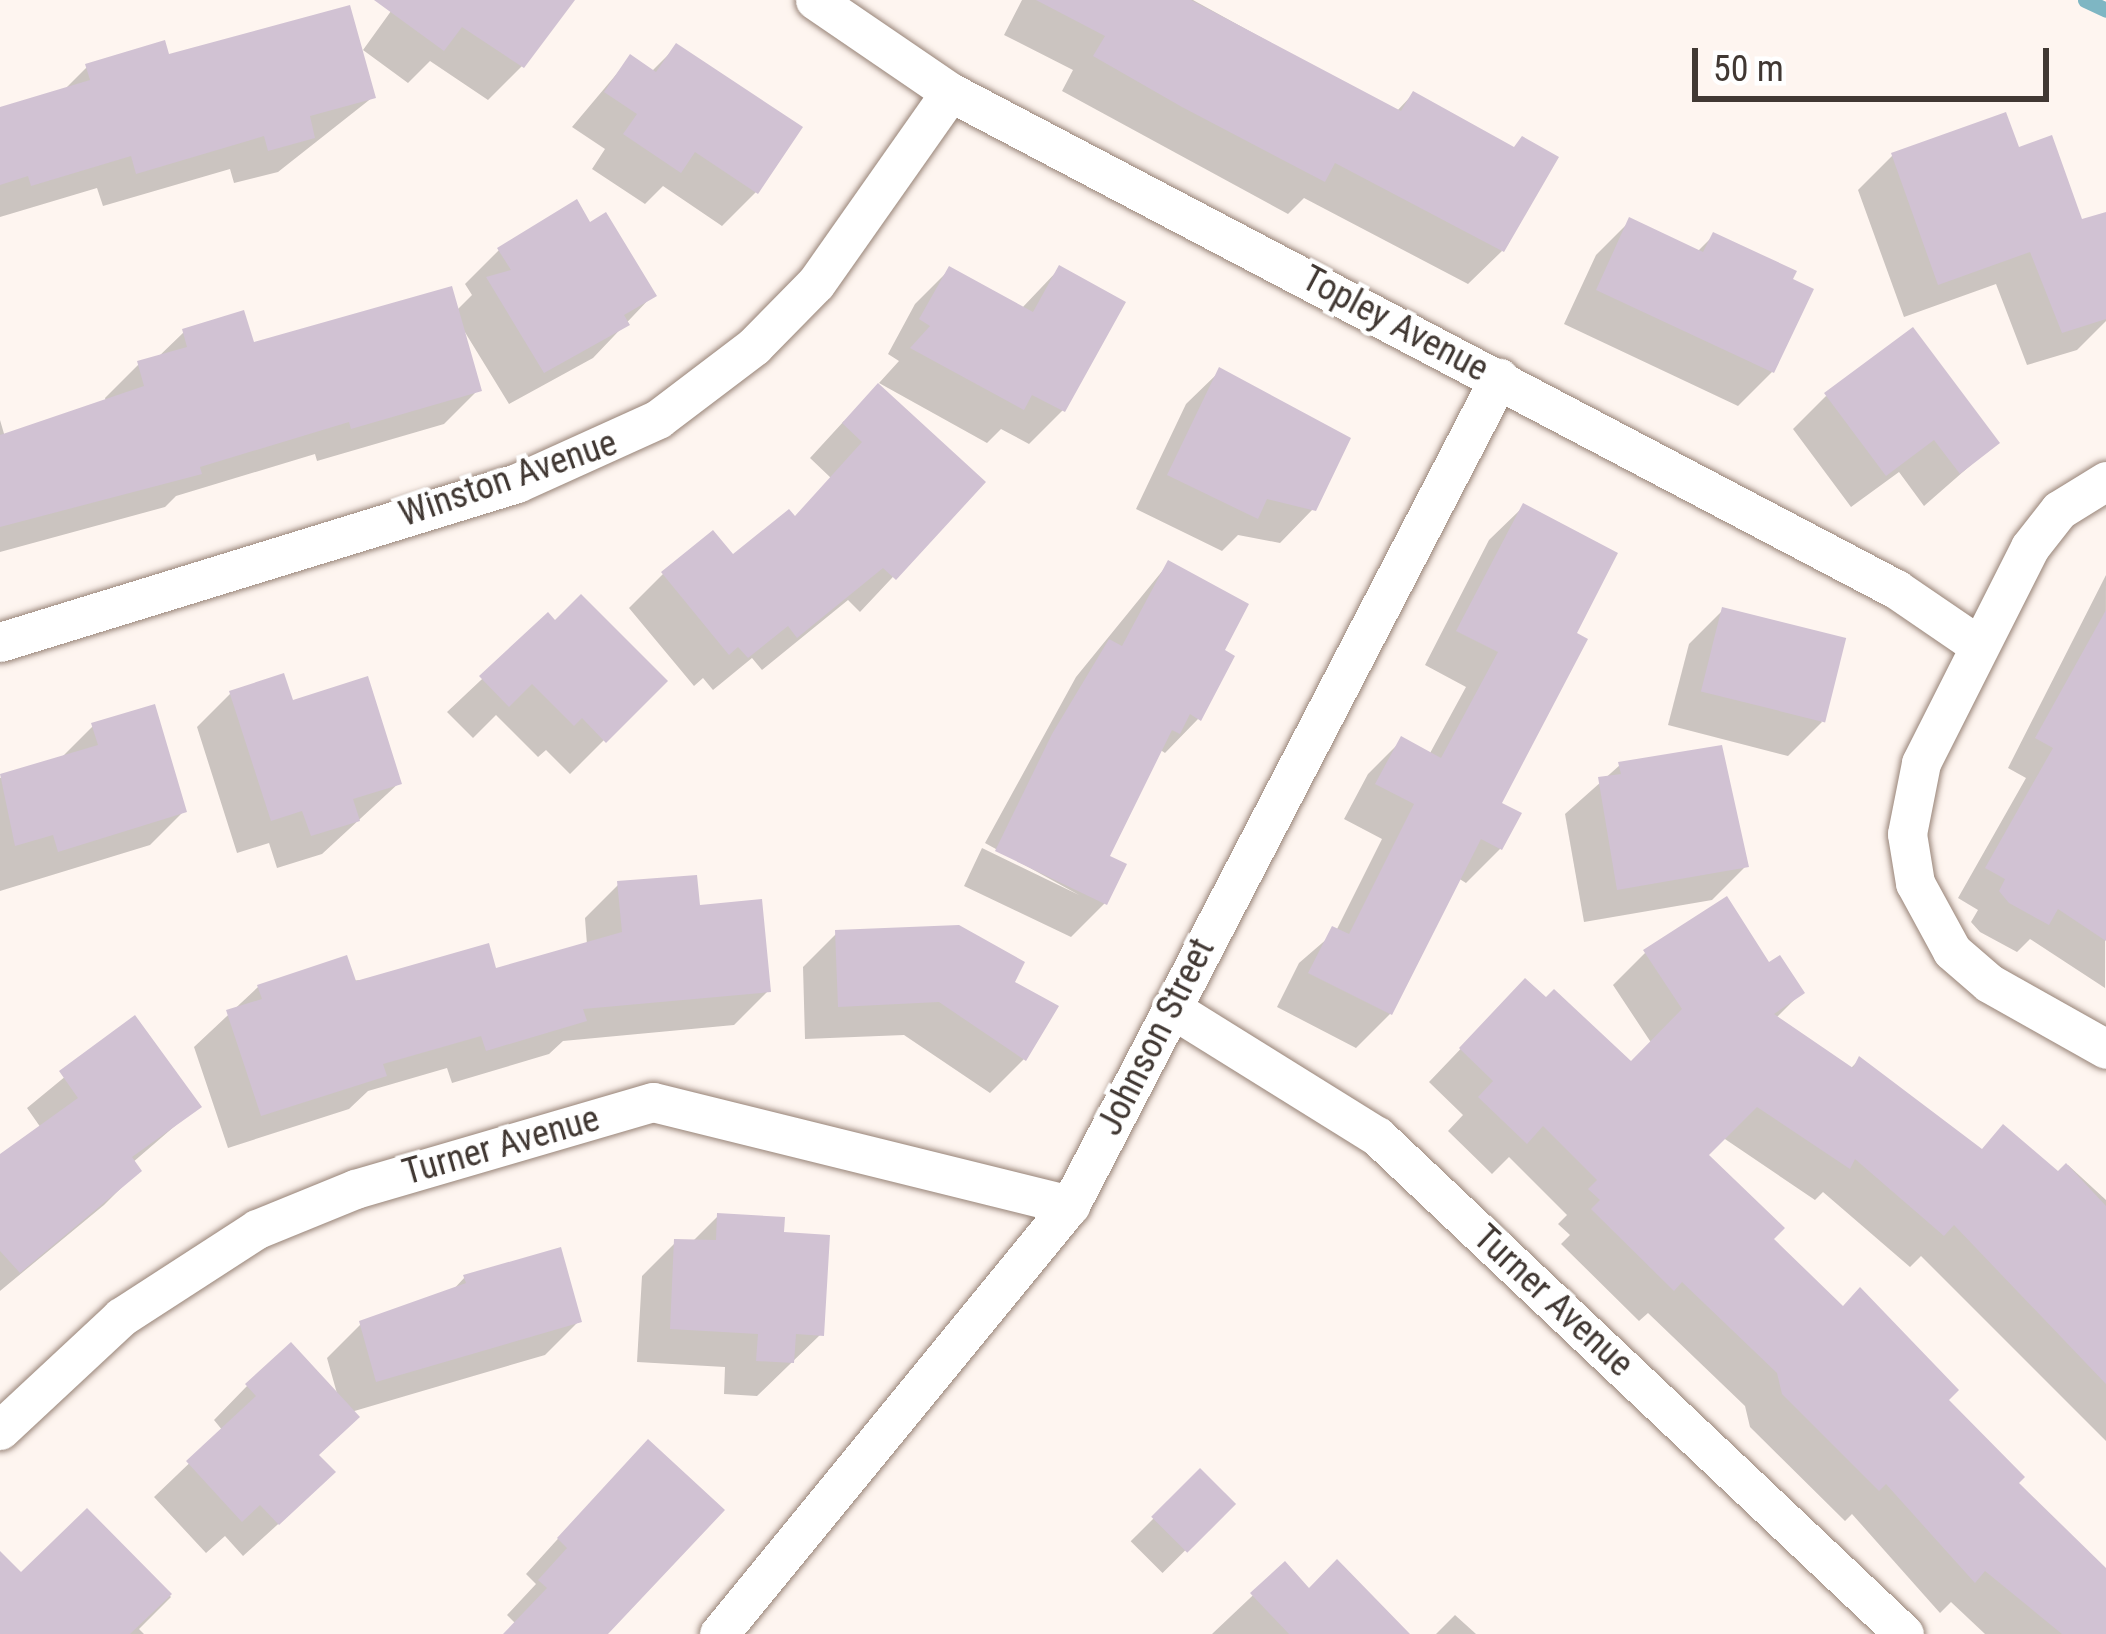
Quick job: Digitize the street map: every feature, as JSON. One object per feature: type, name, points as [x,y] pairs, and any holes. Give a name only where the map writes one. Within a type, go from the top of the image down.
[{"type":"street","name":"Topley Avenue","points":[[814,0],[950,92],[1896,589],[1978,645]]},
{"type":"street","name":"Winston Avenue","points":[[0,643],[535,477],[658,419],[754,346],[816,283],[950,92]]},
{"type":"street","name":"Johnson Street","points":[[718,1634],[1070,1205],[1499,378]]},
{"type":"street","points":[[2106,481],[2078,494],[2042,529],[1978,645],[1914,786],[1907,834],[1915,883],[1937,930],[1969,967],[2106,1049]]},
{"type":"street","name":"Turner Avenue","points":[[1171,1008],[1377,1136],[1904,1634]]},
{"type":"street","name":"Turner Avenue","points":[[0,1430],[121,1317],[257,1229],[355,1189],[653,1102],[1070,1205]]},
{"type":"building","points":[[374,0],[575,0],[524,68],[462,27],[444,51]]},
{"type":"building","points":[[1036,0],[1191,0],[1401,111],[1413,91],[1514,147],[1522,136],[1559,157],[1504,252],[1335,163],[1325,182],[1182,107],[1093,56],[1105,36]]},
{"type":"building","points":[[350,5],[376,98],[310,116],[315,138],[268,151],[264,136],[136,174],[131,156],[31,186],[28,176],[0,185],[0,107],[90,80],[85,64],[165,40],[169,54]]},
{"type":"building","points":[[676,43],[803,127],[758,194],[695,152],[681,173],[623,134],[637,114],[604,92],[630,54],[656,72]]},
{"type":"building","points":[[2006,112],[2019,147],[2052,135],[2082,219],[2106,212],[2106,319],[2062,333],[2030,252],[1938,285],[1891,153]]},
{"type":"building","points":[[577,199],[590,222],[606,212],[657,296],[624,315],[630,325],[544,373],[486,277],[511,270],[497,248]]},
{"type":"building","points":[[1629,217],[1703,252],[1713,232],[1797,271],[1793,279],[1814,289],[1774,373],[1596,290]]},
{"type":"building","points":[[1059,265],[1126,302],[1065,412],[1032,395],[1024,410],[910,348],[930,326],[919,319],[949,266],[1033,312]]},
{"type":"building","points":[[452,286],[482,391],[351,429],[349,422],[200,467],[202,474],[0,527],[0,435],[144,386],[137,361],[187,347],[182,329],[244,310],[254,342]]},
{"type":"building","points":[[1913,327],[2000,443],[1960,474],[1934,440],[1886,476],[1824,393]]},
{"type":"building","points":[[1219,367],[1351,438],[1316,511],[1267,499],[1258,519],[1167,475]]},
{"type":"building","points":[[878,383],[986,482],[896,580],[883,568],[797,638],[788,626],[748,658],[738,647],[729,655],[661,572],[713,530],[733,554],[789,509],[795,516],[862,442],[842,423]]},
{"type":"building","points":[[1523,503],[1618,553],[1577,633],[1588,639],[1502,803],[1522,813],[1502,850],[1481,839],[1392,1015],[1308,973],[1332,926],[1349,934],[1414,804],[1375,784],[1401,736],[1441,758],[1498,652],[1456,631]]},
{"type":"building","points":[[1168,560],[1249,604],[1225,650],[1235,656],[1201,721],[1190,714],[1180,734],[1172,730],[1110,856],[1127,864],[1107,905],[995,851],[1052,734],[1109,639],[1122,646]]},
{"type":"building","points":[[581,594],[668,681],[606,743],[582,718],[574,726],[532,684],[509,707],[479,676],[548,612],[555,620]]},
{"type":"building","points":[[1722,607],[1846,638],[1825,722],[1701,691]]},
{"type":"building","points":[[2106,610],[2106,941],[2058,909],[2049,925],[2009,903],[1999,891],[2005,879],[1985,868],[2053,748],[2035,738]]},
{"type":"building","points":[[284,673],[293,700],[368,676],[402,784],[353,799],[360,821],[311,836],[302,811],[271,821],[229,691]]},
{"type":"building","points":[[155,704],[187,812],[58,852],[53,835],[15,846],[0,774],[98,745],[91,723]]},
{"type":"building","points":[[1722,745],[1749,867],[1617,890],[1598,777],[1621,774],[1618,762]]},
{"type":"building","points":[[697,875],[700,905],[762,899],[771,992],[583,1009],[587,1021],[486,1051],[481,1036],[383,1064],[387,1076],[261,1116],[226,1010],[262,999],[257,985],[347,955],[356,981],[489,943],[496,968],[622,932],[617,881]]},
{"type":"building","points":[[1727,896],[1769,962],[1780,955],[1805,993],[1774,1014],[1853,1068],[1859,1056],[1982,1149],[2003,1124],[2058,1171],[2066,1163],[2106,1206],[2106,1384],[1954,1225],[1944,1236],[1855,1159],[1850,1169],[1757,1107],[1709,1155],[1785,1228],[1774,1239],[1843,1306],[1860,1287],[1959,1390],[1949,1400],[2025,1477],[2019,1483],[2106,1568],[2106,1634],[2062,1634],[1985,1571],[1975,1583],[1886,1484],[1879,1491],[1782,1394],[1777,1373],[1682,1282],[1674,1291],[1591,1209],[1600,1200],[1588,1189],[1597,1180],[1543,1126],[1527,1144],[1478,1097],[1493,1081],[1459,1048],[1525,978],[1546,997],[1554,989],[1631,1061],[1682,1009],[1643,950]]},
{"type":"building","points":[[959,925],[1025,962],[1015,982],[1059,1006],[1026,1061],[939,1002],[838,1007],[835,930]]},
{"type":"building","points":[[135,1015],[202,1107],[132,1157],[142,1171],[20,1273],[0,1251],[0,1154],[78,1098],[59,1071]]},
{"type":"building","points":[[717,1213],[785,1217],[784,1232],[830,1235],[824,1336],[796,1334],[794,1363],[756,1361],[758,1334],[670,1329],[674,1239],[716,1240]]},
{"type":"building","points":[[561,1247],[582,1322],[376,1382],[359,1321],[466,1283],[463,1275]]},
{"type":"building","points":[[291,1342],[360,1417],[319,1455],[336,1472],[279,1525],[260,1505],[242,1522],[186,1461],[256,1396],[245,1384]]},
{"type":"building","points":[[648,1439],[725,1510],[608,1634],[503,1634],[547,1588],[538,1580],[567,1548],[557,1538]]},
{"type":"building","points":[[1200,1468],[1236,1504],[1187,1553],[1151,1517]]},
{"type":"building","points":[[87,1508],[172,1594],[130,1634],[0,1634],[0,1551],[21,1572]]},
{"type":"building","points":[[1337,1559],[1410,1634],[1289,1634],[1250,1593],[1285,1561],[1309,1588]]},
{"type":"waterway","points":[[2085,0],[2106,10]]}]
